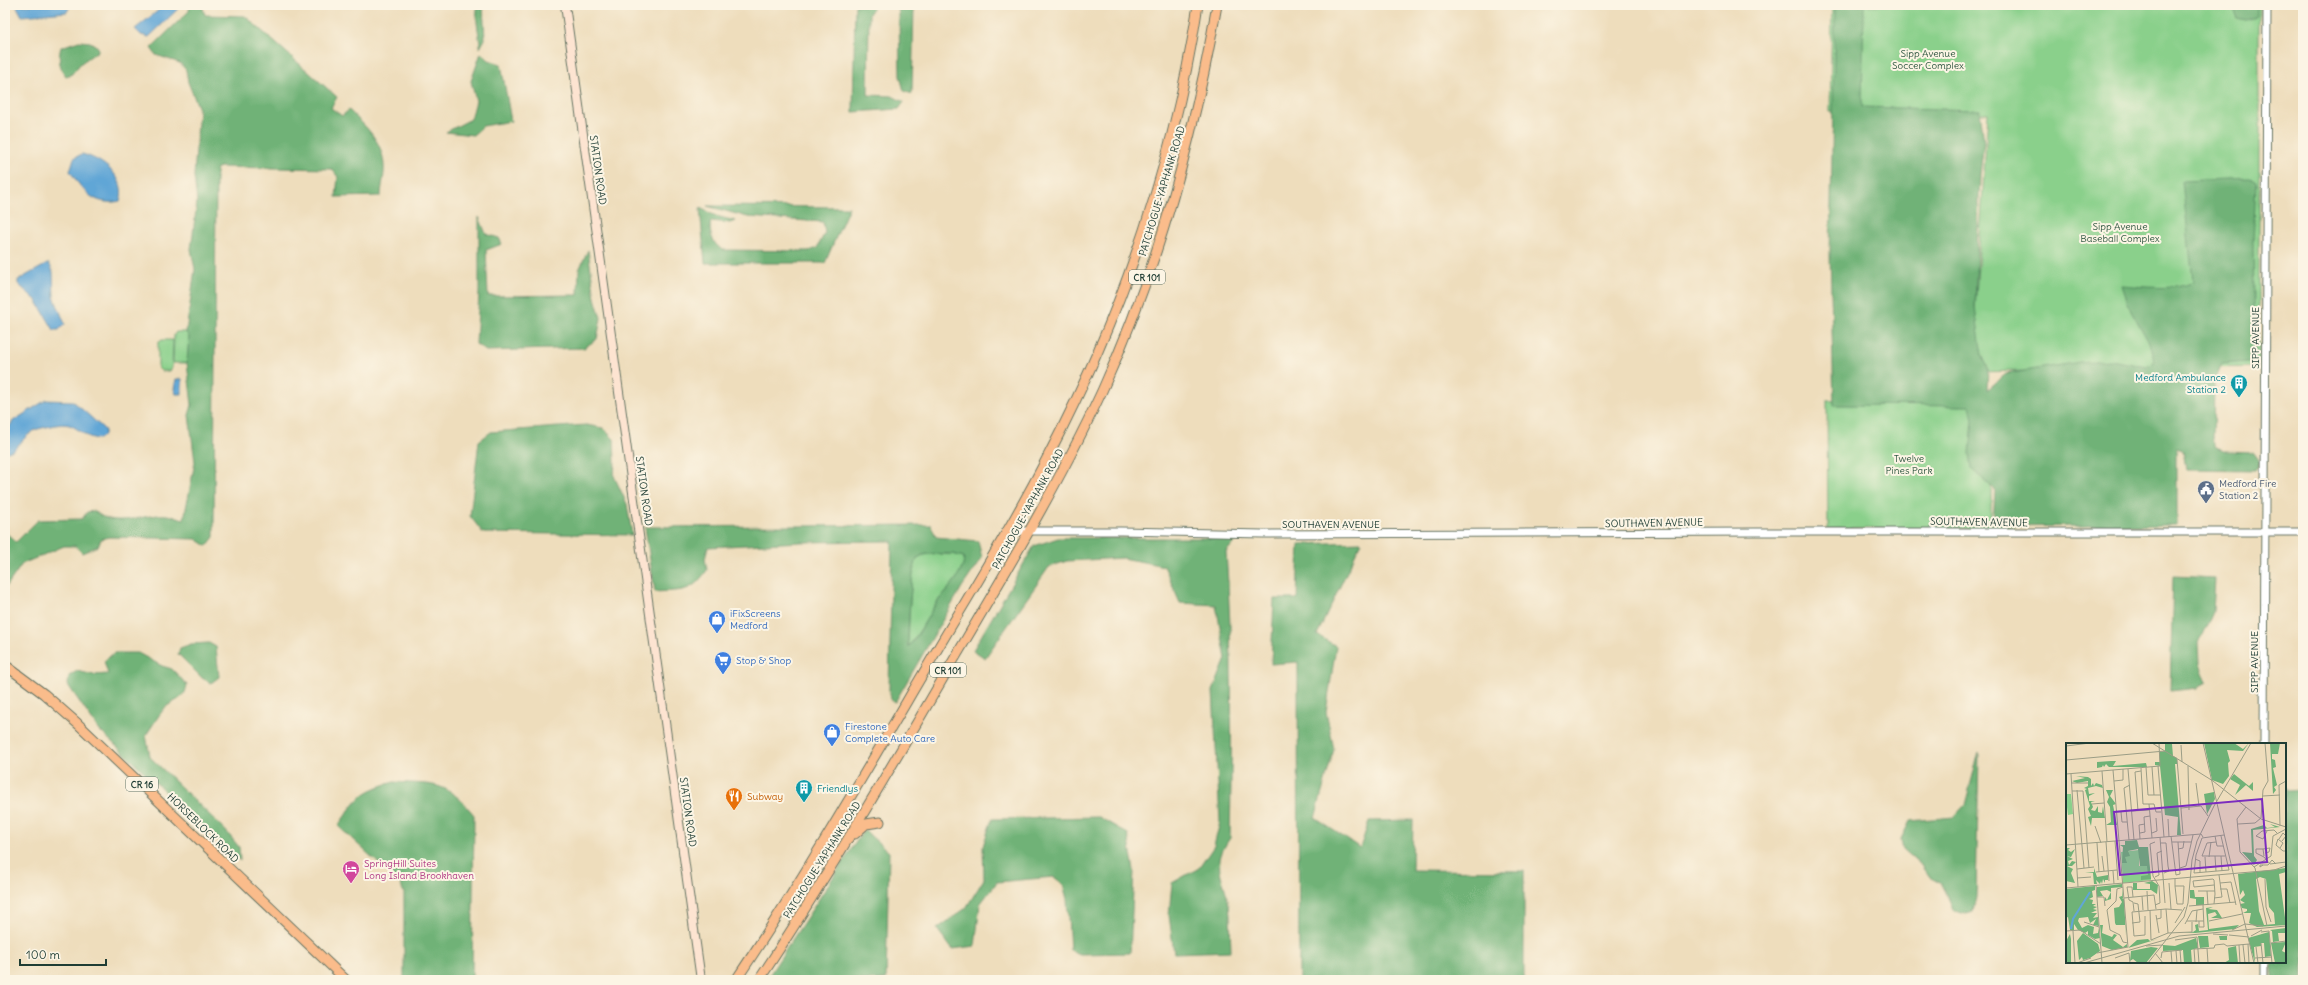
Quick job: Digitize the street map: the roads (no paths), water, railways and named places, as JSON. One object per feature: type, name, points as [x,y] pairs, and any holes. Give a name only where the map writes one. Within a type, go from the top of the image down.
[{"type":"main road","name":"STATION ROAD","points":[[565,5],[701,980]]},
{"type":"main road","name":"PATCHOGUE-YAPHANK ROAD","points":[[735,980],[756,950],[854,792],[1006,531],[1062,428],[1102,342],[1125,285],[1154,196],[1171,135],[1185,74],[1198,5]]},
{"type":"main road","name":"PATCHOGUE-YAPHANK ROAD","points":[[759,980],[840,852],[1029,531],[1064,467],[1102,390],[1148,274],[1173,200],[1193,124],[1217,5]]},
{"type":"main road","name":"HORSEBLOCK ROAD","points":[[5,665],[44,694],[77,723],[346,980]]},
{"type":"main road","points":[[840,852],[863,826],[880,822]]},
{"type":"street","name":"SIPP AVENUE","points":[[2264,743],[2267,5]]},
{"type":"street","name":"SOUTHAVEN AVENUE","points":[[1006,531],[1121,531],[1263,534],[2303,532]]},
{"type":"street","points":[[2262,980],[2263,963]]},
{"type":"water","points":[[16,5],[70,6],[67,12],[22,16]]},
{"type":"water","points":[[165,5],[182,5],[149,37],[141,35],[135,29]]},
{"type":"water","points":[[82,154],[98,160],[117,177],[121,193],[120,201],[103,202],[90,195],[79,185],[70,171],[74,158]]},
{"type":"water","points":[[49,263],[53,272],[54,297],[65,324],[59,330],[54,330],[36,300],[18,284],[18,280]]},
{"type":"water","points":[[176,379],[182,379],[182,394],[176,394],[174,389]]},
{"type":"water","points":[[46,400],[73,401],[105,430],[104,435],[99,439],[88,436],[69,425],[53,425],[30,433],[18,446],[5,452],[5,433],[13,421]]},
{"type":"place","name":"Medford Ambulance Station 2","points":[[2239,398]]},
{"type":"place","name":"Medford Fire Station 2","points":[[2206,504]]},
{"type":"place","name":"iFixScreens Medford","points":[[717,634]]},
{"type":"place","name":"Stop & Shop","points":[[723,675]]},
{"type":"place","name":"Firestone Complete Auto Care","points":[[832,747]]},
{"type":"place","name":"Friendlys","points":[[804,803]]},
{"type":"place","name":"Subway","points":[[734,811]]},
{"type":"place","name":"SpringHill Suites Long Island Brookhaven","points":[[351,884]]},
{"type":"park label","name":"Sipp Avenue Soccer Complex","points":[[1928,58]]},
{"type":"park label","name":"Sipp Avenue Baseball Complex","points":[[2120,232]]},
{"type":"park label","name":"Twelve Pines Park","points":[[1909,464]]}]
